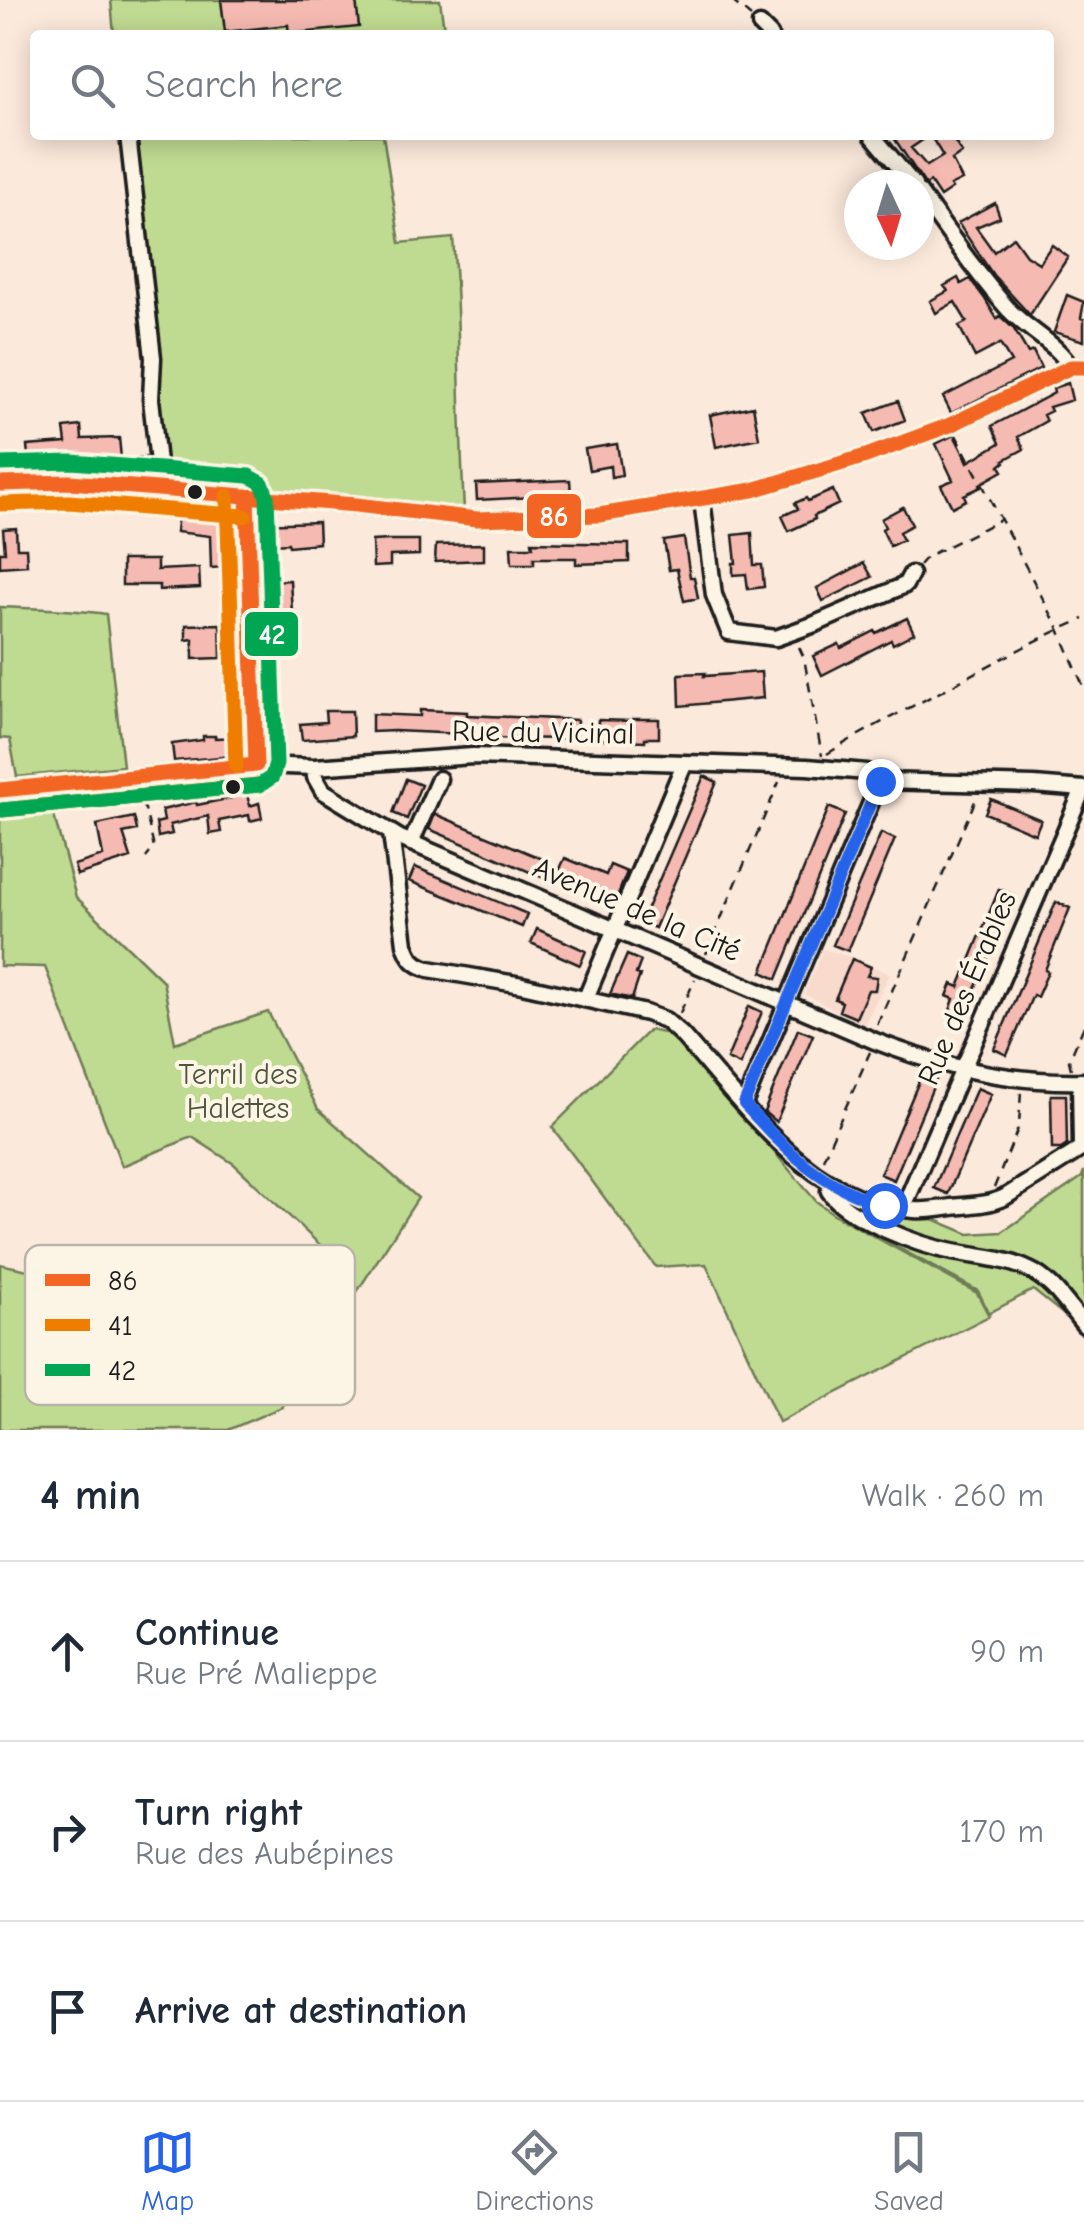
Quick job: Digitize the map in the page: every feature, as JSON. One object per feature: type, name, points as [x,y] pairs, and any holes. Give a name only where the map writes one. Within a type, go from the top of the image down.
[{"type":"street","points":[[129,140],[153,358],[151,399],[161,490]]},
{"type":"street","points":[[876,140],[901,170]]},
{"type":"street","points":[[0,484],[70,482],[477,519],[599,515],[753,490],[866,456],[950,425],[1078,367],[1008,308],[934,212]]},
{"type":"street","points":[[247,496],[256,765]]},
{"type":"street","points":[[702,500],[714,595],[729,632],[776,638],[905,585],[912,574]]},
{"type":"street","name":"Rue du Vicinal","points":[[0,790],[256,765],[314,767],[473,756],[785,766],[867,772],[880,781],[1083,789]]},
{"type":"street","points":[[586,998],[684,764]]},
{"type":"street","name":"Avenue de la Cité","points":[[314,767],[323,791],[410,843],[873,1040],[963,1069],[1021,1078],[1079,1077]]},
{"type":"street","name":"Rue du Vicinal","points":[[410,843],[439,779]]},
{"type":"street","points":[[744,1104],[880,781]]},
{"type":"street","name":"Rue des Érables","points":[[904,1209],[1083,789]]},
{"type":"street","points":[[390,832],[405,944],[416,963],[429,969],[586,998],[657,1016],[673,1026],[789,1152],[832,1184],[867,1200],[904,1209],[930,1210],[1005,1198],[1083,1148],[1079,1077]]},
{"type":"street","points":[[832,1184],[831,1196],[887,1230],[930,1246],[999,1260],[1034,1272],[1084,1325]]},
{"type":"path","points":[[731,0],[765,30]]},
{"type":"path","points":[[950,425],[1059,629],[1084,688]]},
{"type":"path","points":[[912,574],[926,557],[1002,519]]},
{"type":"path","points":[[793,632],[804,658],[822,757],[862,732],[1084,618]]},
{"type":"path","points":[[673,1026],[785,766]]},
{"type":"path","points":[[114,780],[146,809],[154,848],[146,858]]},
{"type":"path","points":[[816,1174],[983,784]]},
{"type":"path","points":[[1079,1077],[1070,1062],[1084,1026]]},
{"type":"path","points":[[988,1203],[1019,1126],[1021,1078]]},
{"type":"shaded area","points":[[823,949],[890,974],[864,1025],[804,994]]},
{"type":"green space","points":[[111,0],[440,0],[444,29],[436,30],[114,30]]},
{"type":"green space","points":[[124,140],[384,140],[400,243],[453,238],[464,510],[154,481],[148,363]]},
{"type":"green space","points":[[0,607],[106,614],[123,766],[17,777],[10,739],[0,738]]},
{"type":"green space","name":"Terril des Halettes","points":[[47,790],[76,897],[163,981],[175,1043],[268,1012],[318,1109],[418,1198],[355,1295],[355,1245],[320,1245],[234,1164],[192,1137],[122,1166],[45,967],[0,966],[0,795]]},
{"type":"green space","points":[[649,1030],[674,1035],[816,1201],[977,1293],[989,1316],[779,1422],[706,1264],[656,1267],[552,1127]]},
{"type":"green space","points":[[1084,1171],[1084,1331],[1033,1290],[989,1313],[978,1291],[847,1220],[859,1198],[919,1213],[969,1234],[1002,1232],[1082,1177]]},
{"type":"green space","name":"Terril des Halettes","points":[[0,1264],[25,1269],[25,1405],[283,1405],[228,1430],[3,1430]]},
{"type":"building","points":[[221,0],[356,0],[359,27],[289,30],[288,25],[225,30]]},
{"type":"building","points":[[895,140],[923,140],[911,148],[927,166],[943,156],[933,140],[953,140],[962,153],[952,160],[962,180],[940,197],[934,188],[934,170],[916,170]]},
{"type":"building","points":[[995,203],[1000,217],[976,227],[994,252],[1013,237],[1026,255],[1039,263],[1052,245],[1068,257],[1030,315],[993,275],[958,223]]},
{"type":"building","points":[[958,278],[961,284],[970,279],[997,319],[1000,316],[1014,329],[1028,353],[1033,351],[1041,368],[951,413],[943,397],[1011,362],[1000,344],[975,357],[959,326],[967,322],[955,302],[936,313],[930,301],[948,291],[944,286]]},
{"type":"building","points":[[1067,295],[1084,302],[1084,341],[1054,332]]},
{"type":"building","points":[[1068,383],[1072,400],[1049,407],[1051,411],[1043,415],[1046,421],[1018,437],[1024,449],[1004,460],[1000,466],[1003,471],[952,507],[941,485],[953,480],[936,444],[954,435],[968,462],[1000,443],[992,426],[1054,393],[1053,388]]},
{"type":"building","points":[[898,401],[905,420],[874,432],[866,413]]},
{"type":"building","points":[[753,406],[759,438],[716,447],[710,415]]},
{"type":"building","points":[[81,426],[82,439],[119,438],[121,458],[147,457],[148,469],[122,471],[122,476],[70,471],[16,473],[15,456],[28,455],[27,446],[66,443],[64,428]]},
{"type":"building","points":[[617,444],[622,475],[611,477],[610,466],[589,470],[585,449]]},
{"type":"building","points":[[570,480],[571,495],[477,500],[476,484]]},
{"type":"building","points":[[833,490],[839,504],[789,531],[782,516],[798,509],[795,503]]},
{"type":"building","points":[[903,507],[912,525],[899,532],[903,540],[890,546],[881,519]]},
{"type":"building","points":[[178,513],[228,519],[232,532],[221,552],[236,551],[236,566],[211,568],[210,536],[176,532]]},
{"type":"building","points":[[318,522],[319,543],[258,545],[258,524]]},
{"type":"building","points":[[16,528],[17,548],[26,548],[27,565],[0,567],[0,552],[5,552],[3,529]]},
{"type":"building","points":[[752,533],[754,565],[762,565],[764,587],[748,589],[746,574],[733,575],[733,535]]},
{"type":"building","points":[[684,538],[690,577],[694,577],[698,598],[684,601],[677,569],[669,570],[664,541]]},
{"type":"building","points":[[419,540],[419,555],[390,556],[390,566],[373,567],[372,541]]},
{"type":"building","points":[[532,542],[629,544],[629,562],[576,564],[576,558],[534,558],[534,564],[512,564],[511,547],[533,547]]},
{"type":"building","points":[[484,544],[484,560],[435,562],[436,545]]},
{"type":"building","points":[[122,560],[157,560],[157,570],[199,568],[200,588],[159,590],[159,585],[122,585]]},
{"type":"building","points":[[864,563],[872,577],[823,601],[817,588]]},
{"type":"building","points":[[290,580],[297,654],[272,654],[268,581]]},
{"type":"building","points":[[907,618],[914,633],[893,644],[891,640],[822,675],[813,656],[839,644],[841,648]]},
{"type":"building","points":[[220,624],[221,658],[193,659],[193,639],[186,640],[186,625]]},
{"type":"building","points":[[264,667],[278,667],[282,753],[274,754],[271,728],[266,728]]},
{"type":"building","points":[[761,672],[763,698],[680,706],[679,674]]},
{"type":"building","points":[[420,710],[577,720],[576,739],[372,732],[372,714],[420,716]]},
{"type":"building","points":[[325,711],[352,711],[353,736],[302,740],[300,724],[326,722]]},
{"type":"building","points":[[659,719],[659,738],[597,739],[598,720]]},
{"type":"building","points":[[203,736],[244,737],[245,755],[174,761],[172,744],[203,740]]},
{"type":"building","points":[[704,776],[717,782],[655,928],[641,922]]},
{"type":"building","points":[[406,779],[421,785],[407,819],[393,813]]},
{"type":"building","points":[[247,795],[250,806],[259,803],[262,818],[250,821],[249,815],[219,821],[221,832],[210,834],[208,816],[170,825],[172,834],[158,837],[156,823],[164,821],[162,810]]},
{"type":"building","points":[[991,799],[1041,820],[1035,834],[985,813]]},
{"type":"building","points":[[829,807],[845,814],[777,979],[762,972]]},
{"type":"building","points":[[435,814],[550,862],[544,878],[429,829]]},
{"type":"building","points":[[134,817],[137,830],[123,833],[131,858],[77,875],[74,865],[103,856],[97,825]]},
{"type":"building","points":[[881,833],[895,839],[848,951],[833,945]]},
{"type":"building","points":[[565,858],[606,875],[610,865],[627,872],[617,897],[558,873]]},
{"type":"building","points":[[415,867],[527,914],[522,927],[409,881]]},
{"type":"building","points":[[999,889],[1014,895],[963,1018],[949,1013],[954,999],[947,996],[952,984],[959,987]]},
{"type":"building","points":[[1056,902],[1070,908],[1045,970],[1048,972],[1037,997],[1033,995],[1007,1055],[994,1049]]},
{"type":"building","points":[[537,929],[586,951],[580,965],[531,943]]},
{"type":"building","points":[[627,955],[641,961],[632,999],[610,994]]},
{"type":"building","points":[[852,959],[871,967],[867,976],[877,977],[875,990],[868,990],[856,1018],[839,1011],[842,1002],[835,999]]},
{"type":"building","points":[[749,1006],[762,1012],[740,1065],[727,1059]]},
{"type":"building","points":[[798,1029],[813,1035],[776,1122],[764,1112]]},
{"type":"building","points":[[922,1074],[936,1080],[894,1180],[880,1174]]},
{"type":"building","points":[[977,1088],[991,1094],[948,1194],[934,1188]]},
{"type":"building","points":[[1051,1095],[1066,1095],[1067,1145],[1061,1149],[1052,1149]]},
{"type":"transit line","name":"86","points":[[0,484],[70,482],[477,519],[599,515],[753,490],[866,456],[950,425],[1071,367],[1084,367]]},
{"type":"transit line","name":"42","points":[[0,464],[72,462],[249,476],[262,483],[267,496],[276,764],[272,777],[260,785],[2,810]]},
{"type":"transit line","name":"41","points":[[227,496],[236,766]]},
{"type":"transit line","name":"86","points":[[247,496],[256,765]]},
{"type":"transit line","name":"41","points":[[1,504],[69,502],[245,516]]},
{"type":"transit line","name":"86","points":[[0,790],[256,765]]},
{"type":"transit line","name":"41","points":[[2,810],[258,785]]},
{"type":"route","points":[[880,781],[744,1104],[804,1166],[850,1193],[884,1205]]}]
